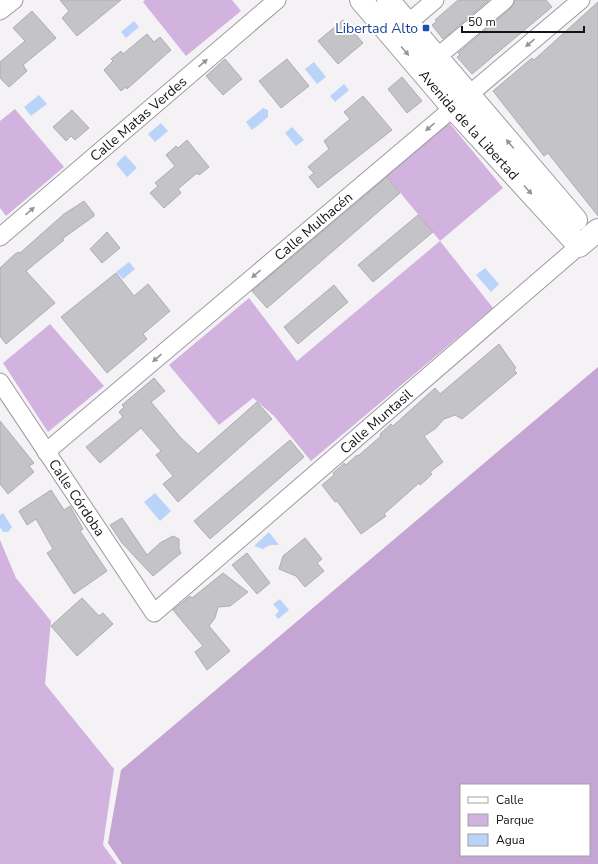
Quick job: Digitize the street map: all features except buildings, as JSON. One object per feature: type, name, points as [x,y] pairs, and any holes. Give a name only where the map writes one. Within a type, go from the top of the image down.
[{"type":"street","points":[[0,12],[14,0]]},
{"type":"street","name":"Calle Matas Verdes","points":[[0,237],[277,0]]},
{"type":"street","name":"Avenida de la Libertad","points":[[361,0],[461,101],[590,238]]},
{"type":"street","name":"Avenida de la Libertad","points":[[388,0],[436,58],[461,101]]},
{"type":"street","points":[[408,23],[436,0]]},
{"type":"street","points":[[436,58],[505,0]]},
{"type":"street","name":"Calle Mulhacén","points":[[46,452],[581,0]]},
{"type":"street","name":"Calle Muntasil","points":[[154,613],[590,238]]},
{"type":"street","name":"Calle Córdoba","points":[[0,382],[154,613]]},
{"type":"green space","points":[[145,0],[232,0],[241,11],[186,56],[143,2]]},
{"type":"green space","points":[[15,109],[64,167],[6,216],[0,208],[0,121]]},
{"type":"green space","points":[[447,120],[503,188],[440,241],[384,173]]},
{"type":"green space","points":[[440,241],[493,308],[311,461],[274,416],[253,398],[219,425],[169,365],[249,298],[297,361]]},
{"type":"green space","points":[[50,324],[104,386],[48,432],[3,363]]},
{"type":"green space","points":[[0,540],[16,578],[51,621],[45,684],[114,769],[103,845],[117,864],[0,864]]},
{"type":"shaded area","points":[[598,367],[598,864],[122,864],[108,843],[121,770]]},
{"type":"water","points":[[134,21],[139,27],[126,38],[121,32]]},
{"type":"water","points":[[314,62],[326,77],[317,84],[305,69]]},
{"type":"water","points":[[344,84],[349,90],[335,102],[330,96]]},
{"type":"water","points":[[39,95],[47,104],[31,116],[24,107]]},
{"type":"water","points":[[263,108],[268,110],[268,117],[252,130],[246,122]]},
{"type":"water","points":[[161,123],[168,131],[155,142],[148,134]]},
{"type":"water","points":[[292,127],[304,140],[296,146],[285,133]]},
{"type":"water","points":[[125,155],[137,168],[127,177],[116,164]]},
{"type":"water","points":[[129,262],[135,269],[123,279],[116,272]]},
{"type":"water","points":[[485,268],[499,284],[491,292],[476,275]]},
{"type":"water","points":[[155,493],[171,511],[160,521],[144,502]]},
{"type":"water","points":[[3,513],[12,527],[8,532],[3,532],[0,527],[0,515]]},
{"type":"water","points":[[269,532],[279,545],[270,545],[263,549],[254,546]]},
{"type":"water","points":[[280,599],[289,610],[278,619],[275,615],[279,611],[273,604]]},
{"type":"place","name":"Libertad Alto","points":[[426,28]]}]
